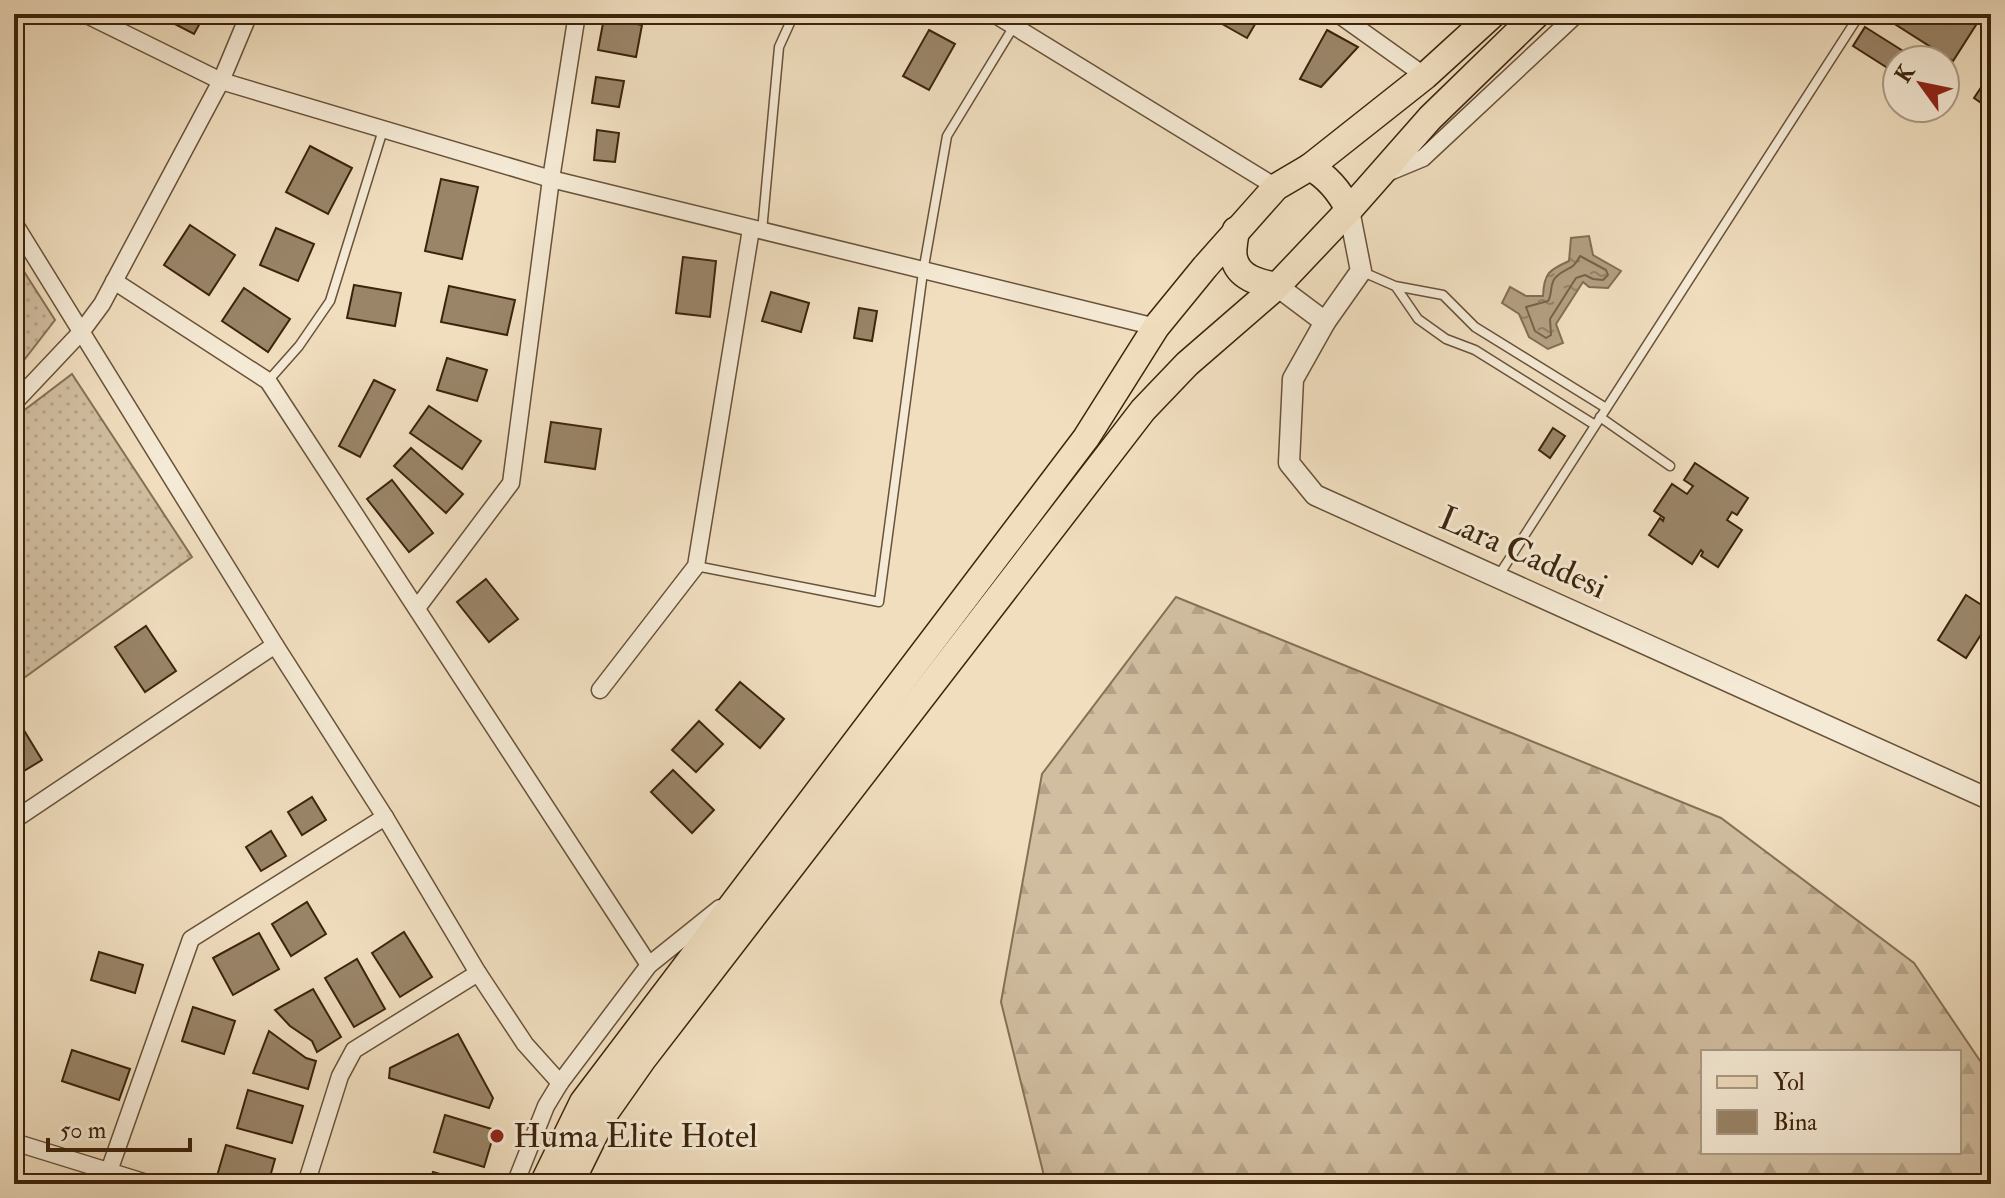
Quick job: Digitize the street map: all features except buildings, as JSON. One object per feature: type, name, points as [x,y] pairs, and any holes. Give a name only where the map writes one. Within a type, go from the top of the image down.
[{"type":"main road","points":[[543,1184],[583,1102],[1086,438],[1156,327],[1276,187],[1310,167],[1425,76],[1493,14]]},
{"type":"main road","points":[[570,1184],[605,1113],[643,1059],[1143,410],[1187,364],[1277,286],[1430,118],[1537,14]]},
{"type":"main road","points":[[1310,167],[1334,186],[1349,210]]},
{"type":"main road","points":[[1236,230],[1234,257],[1241,271],[1256,283],[1277,286]]},
{"type":"street","points":[[85,14],[221,81],[383,130],[551,179],[1156,327]]},
{"type":"street","points":[[14,403],[82,331],[102,304],[221,81],[249,14]]},
{"type":"street","points":[[417,608],[511,483],[551,179],[577,14]]},
{"type":"street","points":[[1338,14],[1425,76]]},
{"type":"street","points":[[1379,177],[1423,158],[1577,14]]},
{"type":"street","points":[[1004,18],[1276,187]]},
{"type":"street","points":[[1349,210],[1361,271]]},
{"type":"street","points":[[14,223],[385,817],[478,973],[525,1044],[560,1083]]},
{"type":"street","points":[[600,690],[696,566],[756,230]]},
{"type":"street","name":"Lara Caddesi","points":[[1361,271],[1325,322],[1293,379],[1289,463],[1315,495],[1991,800]]},
{"type":"street","points":[[114,281],[268,381],[649,965]]},
{"type":"street","points":[[1277,286],[1325,322]]},
{"type":"street","points":[[14,820],[275,645]]},
{"type":"street","points":[[109,1171],[191,939],[385,817]]},
{"type":"street","points":[[515,1184],[546,1106],[560,1083],[649,965],[746,887]]},
{"type":"street","points":[[306,1184],[340,1076],[354,1050],[478,973]]},
{"type":"street","points":[[14,1142],[150,1184]]},
{"type":"lane","points":[[756,230],[779,47],[794,14]]},
{"type":"lane","points":[[1498,577],[1860,14]]},
{"type":"lane","points":[[696,566],[879,602],[923,272],[947,136],[1004,18]]},
{"type":"lane","points":[[268,381],[299,346],[330,301],[383,130]]},
{"type":"lane","points":[[1361,271],[1395,286],[1443,295],[1475,327],[1606,408]]},
{"type":"lane","points":[[1395,286],[1418,319],[1446,339],[1475,350],[1670,466]]},
{"type":"green space","points":[[14,256],[55,320],[14,373]]},
{"type":"green space","points":[[72,374],[192,557],[14,685],[14,423],[18,415]]},
{"type":"green space","points":[[1176,597],[1721,818],[1914,963],[1991,1077],[1991,1184],[1046,1184],[1001,1002],[1042,774]]},
{"type":"water","points":[[1589,236],[1593,255],[1621,271],[1608,288],[1589,287],[1583,282],[1556,324],[1563,343],[1548,349],[1529,337],[1519,314],[1502,303],[1510,287],[1526,296],[1543,296],[1549,273],[1569,261],[1571,238]]},
{"type":"place","name":"Huma Elite Hotel","points":[[497,1136]]}]
